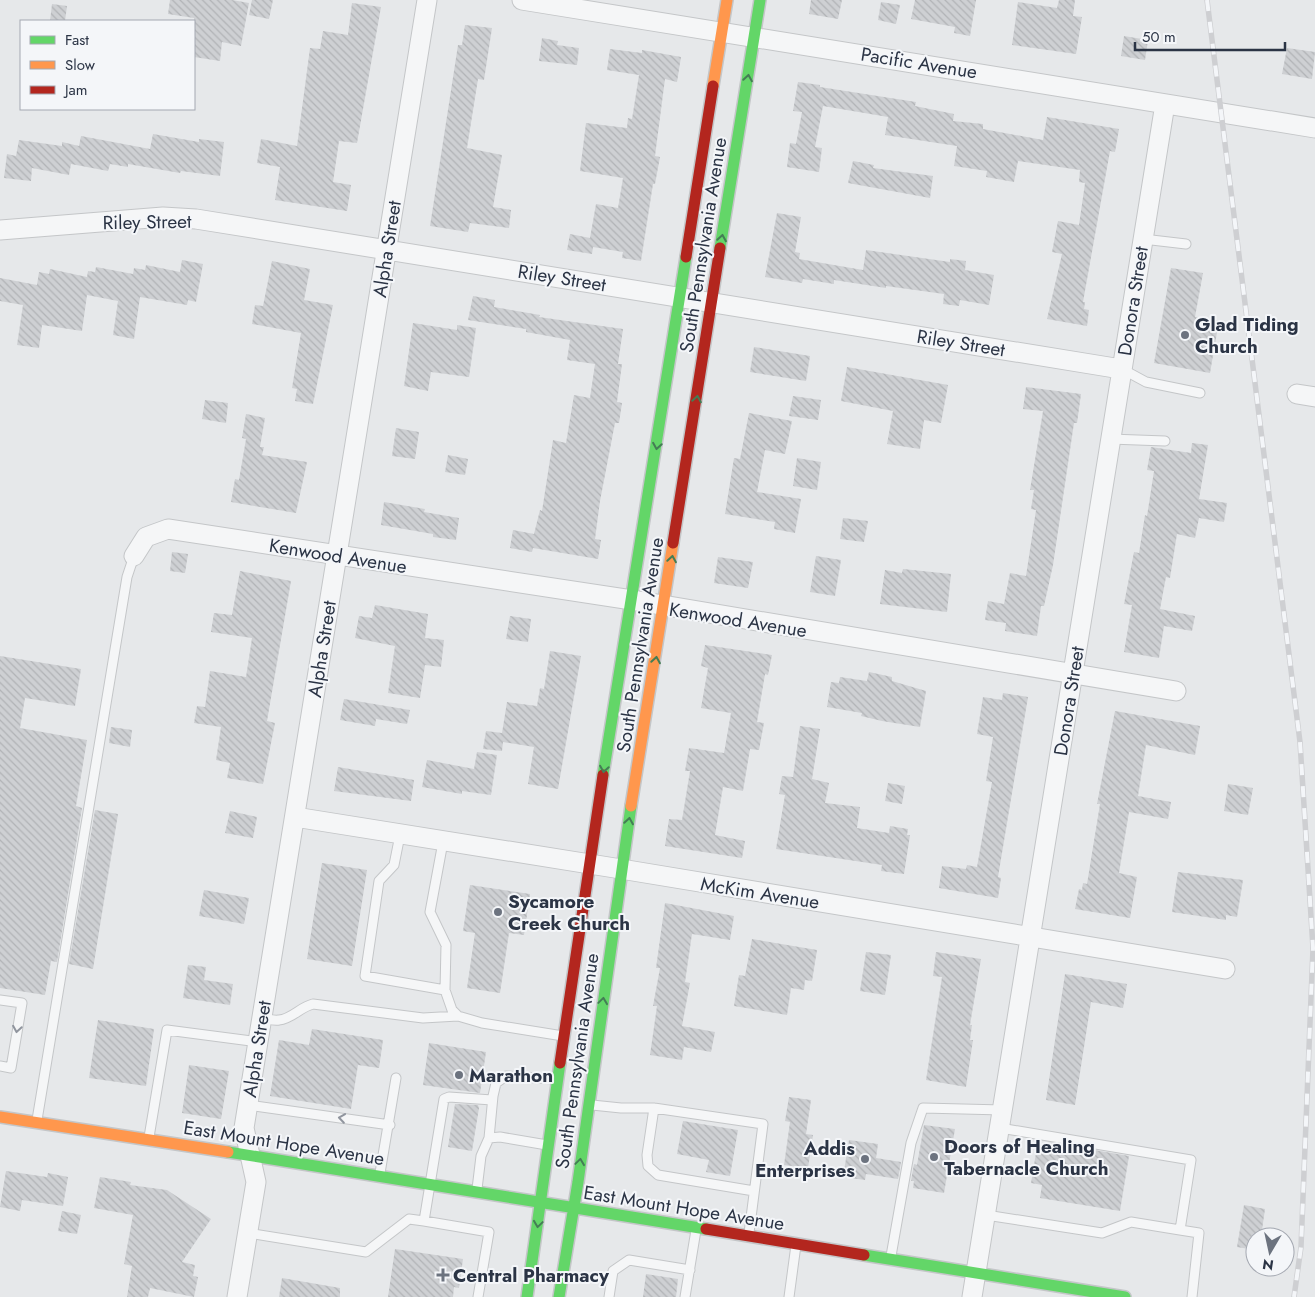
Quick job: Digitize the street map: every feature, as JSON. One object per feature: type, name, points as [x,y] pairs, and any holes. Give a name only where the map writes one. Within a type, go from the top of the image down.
[{"type":"main road","name":"South Pennsylvania Avenue","points":[[527,1297],[589,864],[727,0]]},
{"type":"main road","name":"South Pennsylvania Avenue","points":[[559,1297],[574,1208],[621,869],[760,0]]},
{"type":"main road","name":"East Mount Hope Avenue","points":[[0,1117],[250,1155],[541,1204],[696,1227],[1125,1297]]},
{"type":"street","name":"Alpha Street","points":[[238,1297],[256,1182],[244,1128],[427,0]]},
{"type":"street","name":"Pacific Avenue","points":[[522,0],[1315,128]]},
{"type":"street","name":"Donora Street","points":[[972,1297],[1165,104]]},
{"type":"street","name":"Riley Street","points":[[0,230],[163,217],[196,220],[712,301],[735,307],[1121,369]]},
{"type":"street","name":"Kenwood Avenue","points":[[134,556],[146,537],[168,529],[632,600],[664,608],[1176,691]]},
{"type":"street","name":"McKim Avenue","points":[[295,817],[1225,969]]},
{"type":"lane","points":[[1143,239],[1186,244]]},
{"type":"lane","points":[[1121,369],[1146,382],[1200,393]]},
{"type":"lane","points":[[1110,439],[1165,441]]},
{"type":"lane","points":[[37,1123],[125,586],[134,556]]},
{"type":"lane","points":[[400,835],[394,865],[378,881],[365,976],[445,990]]},
{"type":"lane","points":[[442,842],[430,912],[446,945],[445,990],[452,1010],[458,1016]]},
{"type":"lane","points":[[0,1000],[22,1003],[11,1068],[0,1066]]},
{"type":"lane","points":[[263,1018],[280,1020],[313,1004],[423,1018],[458,1016],[512,1030],[564,1036]]},
{"type":"lane","points":[[149,1140],[167,1030],[259,1042]]},
{"type":"lane","points":[[476,1192],[481,1156],[489,1138],[492,1100],[496,1083],[506,1076],[558,1080]]},
{"type":"lane","points":[[379,1176],[390,1125],[396,1078]]},
{"type":"lane","points":[[424,1221],[444,1099],[449,1097],[492,1100]]},
{"type":"lane","points":[[589,1104],[621,1108],[654,1108],[763,1124],[748,1236]]},
{"type":"lane","points":[[248,1105],[390,1125]]},
{"type":"lane","points":[[654,1108],[647,1155],[648,1166],[658,1175],[754,1191]]},
{"type":"lane","points":[[891,1259],[911,1142],[923,1108],[1002,1119],[1191,1160],[1180,1230]]},
{"type":"lane","points":[[489,1138],[500,1137],[550,1146]]},
{"type":"lane","points":[[986,1214],[1102,1233],[1131,1222],[1199,1233],[1192,1297]]},
{"type":"lane","points":[[248,1233],[366,1252],[409,1219],[488,1232],[478,1297]]},
{"type":"lane","points":[[685,1297],[696,1227]]},
{"type":"lane","points":[[788,1297],[796,1243]]},
{"type":"lane","points":[[609,1297],[613,1271],[629,1260],[690,1270]]},
{"type":"building","points":[[170,0],[232,0],[249,3],[241,46],[222,42],[220,61],[195,57],[194,18],[168,14]]},
{"type":"building","points":[[252,0],[273,0],[269,19],[249,15]]},
{"type":"building","points":[[811,0],[842,0],[838,19],[809,14]]},
{"type":"building","points":[[915,0],[976,0],[970,36],[954,33],[955,27],[911,19]]},
{"type":"building","points":[[1059,0],[1075,0],[1073,16],[1082,17],[1076,54],[1012,45],[1018,2],[1057,8]]},
{"type":"building","points":[[881,2],[900,5],[896,24],[878,20]]},
{"type":"building","points":[[352,3],[381,7],[357,143],[339,141],[333,182],[351,185],[347,211],[275,200],[280,167],[257,163],[261,139],[297,146],[310,48],[320,49],[323,31],[348,35]]},
{"type":"building","points":[[52,4],[67,6],[65,20],[50,20]]},
{"type":"building","points":[[465,25],[492,28],[484,80],[478,79],[467,148],[502,155],[493,207],[511,210],[509,228],[470,223],[468,232],[430,226],[458,45],[462,45]]},
{"type":"building","points":[[1124,36],[1148,40],[1145,60],[1121,56]]},
{"type":"building","points":[[542,38],[558,41],[557,45],[579,48],[577,65],[539,61]]},
{"type":"building","points":[[1287,48],[1315,52],[1312,79],[1282,74]]},
{"type":"building","points":[[610,49],[642,53],[642,50],[681,57],[677,82],[665,79],[655,156],[660,157],[655,184],[653,184],[641,261],[622,258],[623,252],[593,247],[592,254],[567,250],[570,234],[590,238],[596,204],[618,208],[623,178],[580,171],[586,123],[627,128],[628,118],[632,119],[639,75],[607,70]]},
{"type":"building","points":[[798,82],[916,102],[915,106],[954,114],[953,121],[983,124],[983,129],[1043,140],[1047,117],[1119,129],[1115,152],[1110,151],[1083,302],[1085,302],[1084,309],[1089,310],[1087,326],[1047,319],[1062,254],[1052,252],[1058,221],[1079,225],[1085,183],[1079,182],[1080,170],[1018,161],[1014,182],[986,177],[987,171],[954,166],[957,146],[885,135],[888,117],[823,106],[815,147],[822,148],[819,172],[787,167],[790,143],[796,144],[802,112],[793,111]]},
{"type":"building","points":[[153,134],[199,142],[199,139],[224,142],[220,176],[181,171],[180,173],[128,164],[128,167],[110,164],[108,171],[71,164],[69,175],[32,168],[31,181],[4,178],[7,154],[16,156],[19,140],[62,146],[62,142],[79,146],[81,136],[150,149]]},
{"type":"building","points":[[853,161],[874,165],[873,168],[933,176],[930,198],[848,183]]},
{"type":"building","points":[[777,213],[801,217],[795,252],[800,253],[799,259],[863,270],[866,250],[950,262],[950,259],[966,261],[965,270],[994,275],[989,305],[960,300],[959,306],[943,304],[944,294],[886,286],[886,288],[834,280],[834,284],[803,279],[802,283],[765,277]]},
{"type":"building","points":[[182,260],[203,264],[196,302],[188,300],[187,305],[140,297],[134,339],[113,335],[118,301],[87,295],[82,331],[42,325],[39,348],[17,345],[23,305],[0,301],[0,278],[37,285],[39,272],[49,274],[50,269],[87,277],[88,271],[95,272],[96,267],[133,274],[134,268],[145,270],[146,265],[180,272]]},
{"type":"building","points":[[272,261],[310,269],[304,300],[333,305],[313,404],[295,401],[297,389],[292,388],[301,333],[252,324],[255,305],[263,306]]},
{"type":"building","points":[[1171,268],[1203,273],[1195,317],[1219,321],[1210,373],[1154,363]]},
{"type":"building","points":[[473,296],[495,300],[494,307],[540,315],[539,317],[623,329],[618,364],[622,364],[617,402],[622,403],[619,423],[615,423],[600,501],[595,539],[601,540],[598,559],[533,548],[532,552],[510,548],[513,530],[534,534],[540,510],[542,511],[553,440],[566,443],[574,395],[590,398],[595,364],[567,360],[570,340],[526,332],[526,329],[468,320]]},
{"type":"building","points":[[413,323],[457,330],[457,325],[476,328],[469,377],[431,372],[428,391],[404,386]]},
{"type":"building","points":[[754,347],[810,356],[806,381],[750,372]]},
{"type":"building","points":[[847,367],[948,385],[941,423],[924,420],[920,449],[887,444],[893,411],[841,401]]},
{"type":"building","points":[[1026,387],[1081,394],[1077,423],[1074,423],[1053,565],[1044,606],[1041,606],[1037,636],[1005,631],[1006,623],[985,620],[988,601],[1004,604],[1010,573],[1026,576],[1036,510],[1031,509],[1034,490],[1030,490],[1043,411],[1023,409]]},
{"type":"building","points":[[793,396],[821,400],[818,420],[789,416]]},
{"type":"building","points":[[205,400],[228,403],[226,423],[202,419]]},
{"type":"building","points":[[749,413],[792,421],[785,454],[765,450],[757,492],[801,499],[795,533],[774,529],[775,522],[725,514],[734,458],[740,459]]},
{"type":"building","points":[[246,414],[265,418],[260,447],[264,447],[262,455],[307,462],[296,513],[231,502],[235,479],[239,480],[246,439],[242,438]]},
{"type":"building","points":[[396,428],[419,432],[415,459],[392,456]]},
{"type":"building","points":[[1192,443],[1208,445],[1199,499],[1227,503],[1224,522],[1199,518],[1195,538],[1177,534],[1170,578],[1166,577],[1160,609],[1195,616],[1192,631],[1164,626],[1159,658],[1124,652],[1132,605],[1124,604],[1134,552],[1139,553],[1145,515],[1147,516],[1154,471],[1147,470],[1151,447],[1191,453]]},
{"type":"building","points":[[448,455],[468,459],[465,475],[445,472]]},
{"type":"building","points":[[797,458],[821,462],[817,490],[793,486]]},
{"type":"building","points":[[384,502],[425,509],[424,512],[459,518],[456,540],[433,537],[433,534],[381,525]]},
{"type":"building","points":[[843,518],[868,521],[864,542],[840,539]]},
{"type":"building","points":[[172,552],[188,554],[185,573],[170,571]]},
{"type":"building","points":[[816,556],[841,560],[835,596],[810,592]]},
{"type":"building","points":[[718,557],[753,562],[748,588],[714,583]]},
{"type":"building","points":[[903,569],[951,574],[947,612],[880,604],[885,570],[902,573]]},
{"type":"building","points":[[240,571],[291,581],[267,721],[275,723],[263,784],[227,778],[230,763],[216,760],[221,727],[194,723],[197,706],[205,707],[210,671],[246,677],[252,638],[211,632],[214,613],[232,615]]},
{"type":"building","points":[[375,605],[428,614],[425,638],[444,640],[441,667],[425,665],[420,698],[388,693],[395,646],[355,638],[359,616],[372,618]]},
{"type":"building","points":[[510,616],[531,619],[528,642],[506,639]]},
{"type":"building","points":[[705,645],[772,655],[768,675],[765,674],[757,722],[764,723],[759,750],[750,749],[743,791],[723,787],[715,835],[745,841],[742,858],[665,846],[669,819],[682,820],[690,771],[685,771],[689,748],[724,753],[731,713],[701,708],[708,668],[701,666]]},
{"type":"building","points":[[550,651],[581,656],[558,789],[528,784],[534,747],[503,742],[502,751],[483,749],[486,731],[502,733],[507,702],[537,706],[540,688],[544,689]]},
{"type":"building","points":[[0,656],[81,669],[75,706],[25,698],[20,728],[87,740],[76,806],[82,808],[57,962],[51,961],[45,995],[0,988]]},
{"type":"building","points":[[869,672],[892,677],[892,681],[926,691],[920,727],[882,721],[861,716],[862,713],[827,707],[831,682],[839,683],[840,677],[867,681]]},
{"type":"building","points":[[1003,693],[1028,697],[998,877],[1001,878],[998,898],[939,888],[942,866],[966,869],[967,865],[977,867],[992,782],[986,781],[993,737],[977,734],[983,697],[1002,700]]},
{"type":"building","points":[[344,699],[410,710],[407,724],[376,719],[375,726],[340,720]]},
{"type":"building","points":[[1115,711],[1200,726],[1195,755],[1146,745],[1138,796],[1171,802],[1168,819],[1129,812],[1119,873],[1137,877],[1130,918],[1075,909],[1079,889],[1082,890],[1083,883],[1087,884],[1100,804],[1097,804]]},
{"type":"building","points":[[800,726],[820,729],[812,779],[829,783],[825,803],[860,807],[857,828],[889,833],[890,826],[908,829],[907,835],[910,835],[904,874],[881,871],[882,865],[776,849],[785,795],[779,794],[782,776],[793,777]]},
{"type":"building","points":[[111,727],[132,730],[130,747],[109,743]]},
{"type":"building","points":[[477,752],[497,755],[491,795],[462,791],[462,794],[422,787],[427,760],[474,769]]},
{"type":"building","points":[[338,767],[414,780],[411,801],[334,791]]},
{"type":"building","points":[[888,783],[905,786],[902,804],[885,801]]},
{"type":"building","points":[[1228,784],[1253,788],[1248,815],[1224,811]]},
{"type":"building","points":[[95,810],[118,814],[93,969],[69,964]]},
{"type":"building","points":[[230,811],[257,817],[253,838],[225,833]]},
{"type":"building","points":[[322,863],[367,870],[352,966],[307,959]]},
{"type":"building","points":[[1178,872],[1243,880],[1237,917],[1226,915],[1226,920],[1172,912]]},
{"type":"building","points":[[470,885],[530,894],[524,935],[509,933],[500,993],[467,988],[475,933],[463,931]]},
{"type":"building","points":[[204,890],[249,898],[244,924],[199,916]]},
{"type":"building","points":[[665,903],[734,916],[730,940],[692,934],[685,982],[690,983],[682,1026],[715,1032],[711,1052],[684,1047],[682,1060],[650,1055],[657,1006],[653,1006],[660,968],[656,968]]},
{"type":"building","points":[[752,939],[817,950],[812,981],[805,980],[804,990],[791,988],[787,1015],[734,1006],[739,975],[745,976]]},
{"type":"building","points":[[866,952],[891,955],[885,995],[860,991]]},
{"type":"building","points":[[936,952],[981,959],[970,1025],[972,1025],[970,1040],[973,1040],[966,1087],[926,1080],[942,977],[933,976]]},
{"type":"building","points":[[188,965],[206,967],[204,980],[233,984],[230,1005],[183,998]]},
{"type":"building","points":[[1065,974],[1127,984],[1123,1008],[1091,1002],[1075,1105],[1046,1100]]},
{"type":"building","points":[[98,1020],[154,1029],[146,1086],[89,1078]]},
{"type":"building","points":[[312,1029],[383,1040],[379,1068],[358,1065],[351,1109],[270,1096],[279,1040],[309,1045]]},
{"type":"building","points":[[429,1043],[486,1052],[480,1093],[423,1085]]},
{"type":"building","points":[[189,1065],[229,1071],[221,1119],[182,1113]]},
{"type":"building","points":[[789,1097],[811,1100],[806,1134],[813,1135],[808,1168],[784,1165],[790,1122],[785,1121]]},
{"type":"building","points":[[455,1104],[478,1105],[472,1151],[448,1147]]},
{"type":"building","points":[[683,1121],[738,1130],[730,1176],[706,1172],[709,1160],[677,1154]]},
{"type":"building","name":"Doors of Healing Tabernacle Church","points":[[924,1125],[955,1129],[944,1193],[913,1188],[914,1181],[911,1181],[914,1164],[917,1165]]},
{"type":"building","name":"Addis Enterprises","points":[[849,1140],[878,1144],[876,1158],[901,1162],[898,1179],[866,1174],[865,1180],[843,1177]]},
{"type":"building","points":[[1047,1142],[1129,1156],[1120,1211],[1040,1198],[1042,1185],[1031,1183],[1037,1147],[1046,1149]]},
{"type":"building","points":[[6,1171],[47,1177],[48,1173],[68,1177],[63,1206],[22,1200],[20,1211],[0,1207]]},
{"type":"building","points":[[100,1177],[131,1182],[130,1185],[167,1190],[211,1219],[182,1262],[195,1265],[193,1276],[198,1277],[194,1297],[150,1288],[148,1297],[127,1297],[132,1266],[124,1264],[133,1215],[94,1208]]},
{"type":"building","points":[[1244,1205],[1265,1209],[1262,1227],[1245,1227],[1245,1248],[1237,1247]]},
{"type":"building","points":[[62,1211],[81,1215],[77,1234],[58,1231]]},
{"type":"building","points":[[395,1249],[463,1259],[459,1288],[454,1287],[453,1297],[388,1297]]},
{"type":"building","points":[[646,1274],[678,1279],[676,1297],[643,1297]]},
{"type":"building","points":[[282,1278],[340,1288],[340,1297],[279,1297]]},
{"type":"railway","points":[[1207,0],[1300,742],[1313,948],[1301,1247],[1294,1297]]},
{"type":"traffic: fast","points":[[720,248],[760,0]]},
{"type":"traffic: fast","points":[[603,775],[686,257]]},
{"type":"traffic: fast","points":[[559,1297],[578,1182],[631,806]]},
{"type":"traffic: fast","points":[[527,1297],[560,1063]]},
{"type":"traffic: fast","points":[[228,1152],[706,1229]]},
{"type":"traffic: fast","points":[[864,1255],[1125,1297]]},
{"type":"traffic: slow","points":[[713,86],[727,0]]},
{"type":"traffic: slow","points":[[631,806],[673,543]]},
{"type":"traffic: slow","points":[[0,1117],[228,1152]]},
{"type":"traffic: jam","points":[[686,257],[713,86]]},
{"type":"traffic: jam","points":[[673,543],[720,248]]},
{"type":"traffic: jam","points":[[560,1063],[603,775]]},
{"type":"traffic: jam","points":[[706,1229],[864,1255]]},
{"type":"place","name":"Glad Tiding Church","points":[[1185,335]]},
{"type":"place","name":"Sycamore Creek Church","points":[[498,912]]},
{"type":"place","name":"Marathon","points":[[459,1075]]},
{"type":"place","name":"Doors of Healing Tabernacle Church","points":[[934,1157]]},
{"type":"place","name":"Addis Enterprises","points":[[865,1159]]},
{"type":"place","name":"Central Pharmacy","points":[[443,1275]]}]
